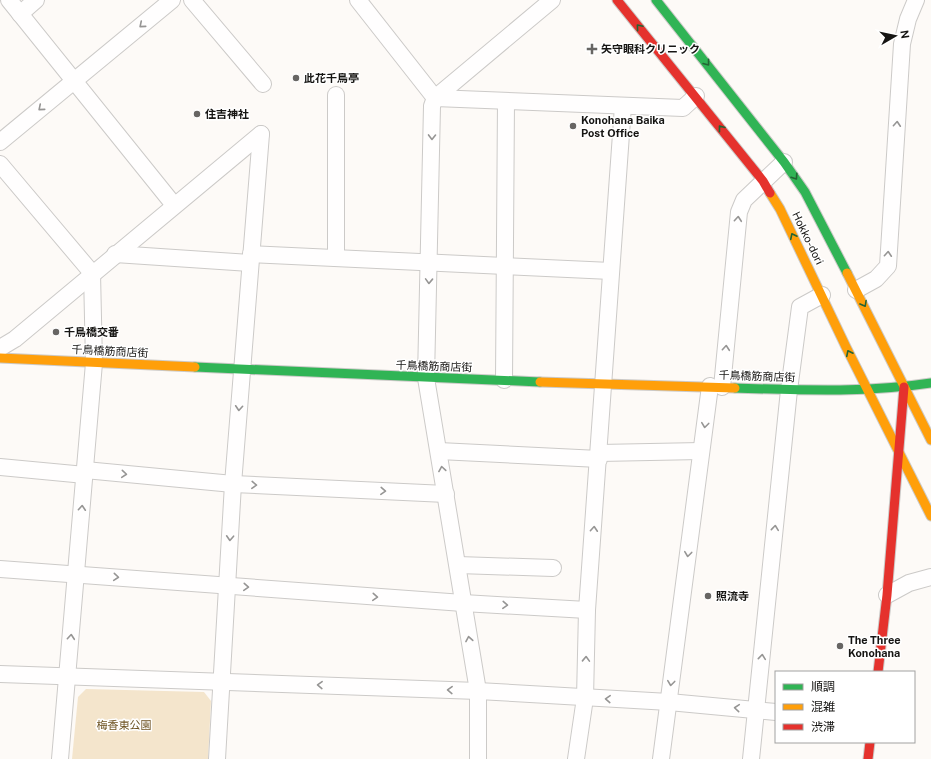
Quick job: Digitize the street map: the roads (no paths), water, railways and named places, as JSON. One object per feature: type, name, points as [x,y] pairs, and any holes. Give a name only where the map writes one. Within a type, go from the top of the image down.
[{"type":"street","points":[[9,0],[174,205]]},
{"type":"street","points":[[20,14],[36,0]]},
{"type":"street","points":[[0,142],[172,0]]},
{"type":"street","points":[[192,0],[263,84]]},
{"type":"street","points":[[358,0],[435,98],[683,108],[696,96]]},
{"type":"street","points":[[478,759],[478,691],[426,378],[430,262],[432,106],[435,98],[552,0]]},
{"type":"street","name":"Hokko-dori","points":[[617,0],[696,96],[763,181],[780,209],[898,452],[931,516]]},
{"type":"street","points":[[856,290],[876,279],[888,266],[902,44],[908,19],[916,0]]},
{"type":"street","name":"Hokko-dori","points":[[663,2],[805,192],[875,325],[931,440]]},
{"type":"street","points":[[336,95],[336,258]]},
{"type":"street","points":[[504,380],[506,101]]},
{"type":"street","points":[[576,759],[585,698],[587,610],[623,106]]},
{"type":"street","points":[[0,348],[15,339],[92,273],[261,134],[233,484],[218,759]]},
{"type":"street","points":[[661,759],[701,451],[716,387],[738,212],[744,200],[784,162]]},
{"type":"street","points":[[0,164],[92,273],[94,363],[60,759]]},
{"type":"street","points":[[115,254],[251,258],[336,258],[612,271]]},
{"type":"street","points":[[751,759],[789,390],[800,307],[822,295]]},
{"type":"street","name":"千鳥橋筋商店街","points":[[0,358],[426,378],[789,390],[904,387],[931,383]]},
{"type":"street","points":[[878,671],[887,595],[904,387]]},
{"type":"street","points":[[439,451],[599,456],[701,451]]},
{"type":"street","points":[[0,467],[233,484],[446,494]]},
{"type":"street","points":[[458,565],[553,568]]},
{"type":"street","points":[[0,569],[463,603],[587,610]]},
{"type":"street","points":[[887,595],[909,583],[931,577]]},
{"type":"street","points":[[0,674],[478,691],[669,702],[775,712]]},
{"type":"street","points":[[868,759],[870,743]]},
{"type":"place","name":"矢守眼科クリニック","points":[[592,49]]},
{"type":"place","name":"此花千鳥亭","points":[[296,78]]},
{"type":"place","name":"住吉神社","points":[[197,114]]},
{"type":"place","name":"Konohana Baika Post Office","points":[[573,126]]},
{"type":"place","name":"千鳥橋交番","points":[[56,332]]},
{"type":"place","name":"照流寺","points":[[708,596]]},
{"type":"place","name":"The Three Konohana","points":[[840,646]]},
{"type":"park label","name":"梅香東公園","points":[[124,725]]}]
